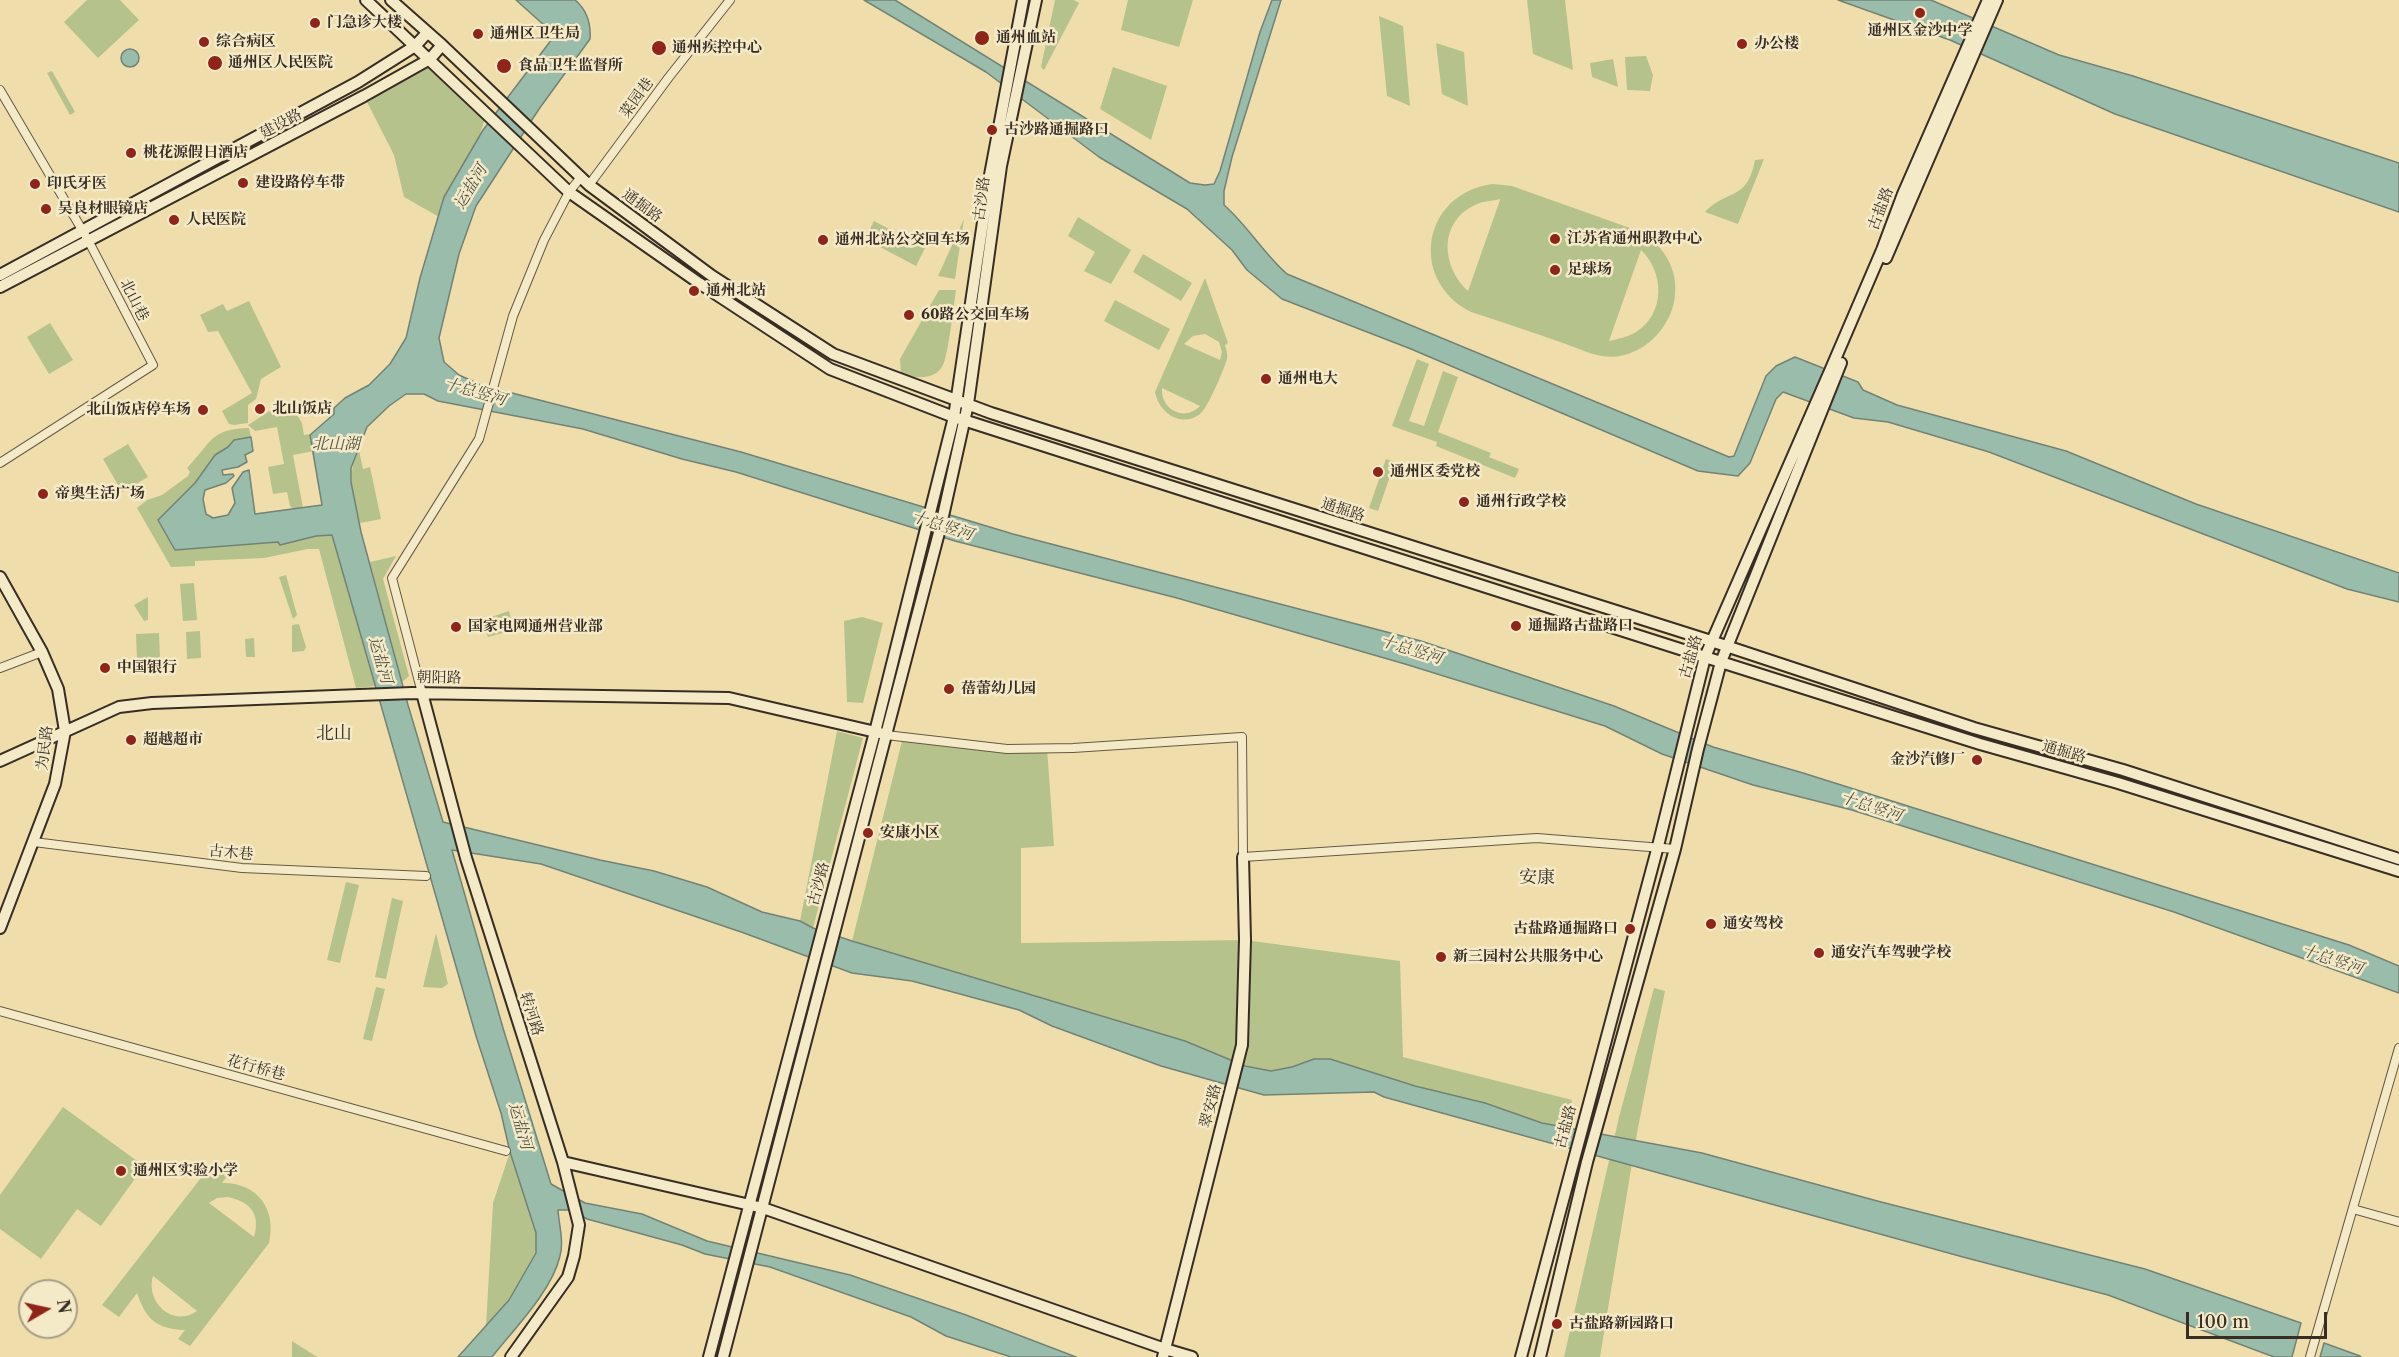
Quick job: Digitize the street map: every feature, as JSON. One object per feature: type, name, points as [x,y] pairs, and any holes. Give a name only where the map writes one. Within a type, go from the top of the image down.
[{"type":"main road","points":[[366,0],[430,59]]},
{"type":"main road","points":[[391,0],[442,45]]},
{"type":"main road","name":"古沙路","points":[[963,402],[990,175],[1023,0]]},
{"type":"main road","name":"古沙路","points":[[963,402],[1001,166],[1036,0]]},
{"type":"main road","name":"古盐路","points":[[1521,1357],[1658,846],[1705,657],[1834,372],[1984,18],[1988,0]]},
{"type":"main road","name":"古盐路","points":[[1984,18],[1997,0]]},
{"type":"main road","name":"建设路","points":[[0,287],[85,236],[358,82],[415,46],[427,33]]},
{"type":"main road","name":"建设路","points":[[0,275],[267,148],[430,59],[442,45]]},
{"type":"main road","name":"通掘路","points":[[442,45],[590,186],[712,276],[833,354],[963,402],[1334,523],[1711,641],[1974,728],[2123,770],[2399,860]]},
{"type":"main road","name":"通掘路","points":[[430,59],[569,192],[830,369],[959,419],[1980,744],[2118,783],[2399,871]]},
{"type":"main road","points":[[959,419],[963,402]]},
{"type":"main road","name":"古盐路","points":[[1540,1357],[1587,1162],[1675,849],[1721,662],[1816,413]]},
{"type":"main road","name":"古沙路","points":[[880,733],[934,495],[959,419]]},
{"type":"main road","name":"古沙路","points":[[709,1357],[810,977],[829,927],[880,733],[934,552],[947,496],[959,419]]},
{"type":"main road","name":"为民路","points":[[0,577],[42,652],[58,689],[65,731],[55,784],[0,928]]},
{"type":"main road","name":"转河路","points":[[417,693],[466,858],[563,1162],[579,1225],[568,1277],[511,1357]]},
{"type":"main road","name":"朝阳路","points":[[0,761],[119,706],[373,694],[729,698],[880,733]]},
{"type":"main road","name":"翠安路","points":[[1164,1353],[1242,1045],[1245,940],[1243,857]]},
{"type":"main road","name":"古沙路","points":[[723,1357],[822,978],[829,927]]},
{"type":"main road","points":[[563,1162],[763,1208],[1164,1353],[1192,1357]]},
{"type":"street","name":"菜园巷","points":[[590,186],[669,77],[730,0]]},
{"type":"street","name":"北山巷","points":[[0,90],[85,236],[153,364],[0,463]]},
{"type":"street","points":[[417,693],[392,578],[479,439],[513,316],[544,240],[569,192],[581,177]]},
{"type":"street","points":[[0,669],[42,652]]},
{"type":"street","points":[[880,733],[1007,749],[1073,748],[1242,737],[1243,857],[1537,838],[1675,849]]},
{"type":"street","name":"古木巷","points":[[34,842],[242,868],[426,876]]},
{"type":"street","name":"花行桥巷","points":[[0,1011],[506,1151]]},
{"type":"street","points":[[2310,1357],[2399,1048]]},
{"type":"street","points":[[2353,1209],[2399,1222]]},
{"type":"green space","points":[[87,0],[120,0],[139,20],[98,58],[64,22]]},
{"type":"green space","points":[[1055,0],[1074,0],[1079,3],[1044,70],[1041,67]]},
{"type":"green space","points":[[1128,0],[1193,0],[1179,47],[1121,30]]},
{"type":"green space","points":[[1527,0],[1565,0],[1573,70],[1533,54]]},
{"type":"green space","points":[[1379,16],[1403,26],[1410,106],[1387,96]]},
{"type":"green space","points":[[1436,43],[1464,52],[1468,106],[1442,94]]},
{"type":"green space","points":[[1646,56],[1653,75],[1650,91],[1627,90],[1625,57]]},
{"type":"green space","points":[[430,59],[486,113],[477,140],[450,190],[439,217],[404,197],[394,155],[364,96]]},
{"type":"green space","points":[[1613,59],[1618,87],[1592,77],[1590,63]]},
{"type":"green space","points":[[1113,67],[1167,86],[1151,140],[1100,109]]},
{"type":"green space","points":[[52,71],[75,112],[70,115],[47,73]]},
{"type":"green space","points":[[1764,159],[1738,224],[1705,212],[1742,189],[1755,160]]},
{"type":"green space","points":[[1493,184],[1512,186],[1644,233],[1663,252],[1674,276],[1675,295],[1672,308],[1660,331],[1640,349],[1615,357],[1602,356],[1471,312],[1451,298],[1438,280],[1432,260],[1432,239],[1438,220],[1451,203],[1469,191]],"holes":[[[1500,200],[1468,291],[1459,281],[1449,257],[1450,232],[1455,221],[1464,212],[1480,203]],[[1641,250],[1654,269],[1658,292],[1657,304],[1646,324],[1636,332],[1609,341]]]},
{"type":"green space","points":[[1078,217],[1131,250],[1111,284],[1084,271],[1095,252],[1068,236]]},
{"type":"green space","points":[[964,219],[955,279],[938,276]]},
{"type":"green space","points":[[874,221],[925,248],[916,266],[865,239]]},
{"type":"green space","points":[[1143,254],[1192,283],[1181,301],[1133,272]]},
{"type":"green space","points":[[1205,278],[1228,343],[1225,345],[1227,359],[1219,379],[1203,410],[1193,418],[1178,419],[1166,412],[1157,400],[1155,392]],"holes":[[[1205,334],[1219,342],[1222,352],[1220,360],[1184,344],[1193,336]],[[1162,388],[1200,406],[1194,411],[1181,413],[1170,408],[1163,396]]]},
{"type":"green space","points":[[939,290],[956,290],[949,341],[943,365],[930,376],[912,377],[901,374],[900,359]]},
{"type":"green space","points":[[1115,300],[1170,329],[1159,350],[1104,321]]},
{"type":"green space","points":[[249,301],[281,367],[261,379],[256,399],[248,405],[248,423],[234,425],[229,424],[222,411],[252,393],[218,331],[208,332],[200,315],[223,304],[227,311]]},
{"type":"green space","points":[[50,323],[73,360],[49,374],[27,337]]},
{"type":"green space","points":[[1417,359],[1429,364],[1409,421],[1424,426],[1443,371],[1458,377],[1438,432],[1491,453],[1489,457],[1519,469],[1515,478],[1436,446],[1437,442],[1392,426]]},
{"type":"green space","points":[[279,405],[283,412],[292,407],[302,423],[304,435],[311,434],[314,451],[293,455],[303,508],[294,510],[290,506],[287,492],[273,494],[268,467],[284,464],[277,427],[255,431],[248,425]]},
{"type":"green space","points":[[249,428],[251,437],[234,440],[215,456],[195,483],[158,520],[316,536],[332,535],[375,686],[356,688],[319,549],[264,558],[195,561],[195,566],[171,567],[137,508],[147,500],[162,495],[188,476],[190,472],[187,468],[207,444],[219,434]]},
{"type":"green space","points":[[128,444],[148,477],[122,492],[103,459]]},
{"type":"green space","points":[[358,446],[363,469],[370,467],[381,519],[360,523],[352,485]]},
{"type":"green space","points":[[1386,459],[1395,462],[1378,511],[1369,508]]},
{"type":"green space","points":[[396,556],[383,579],[409,676],[402,682],[370,562]]},
{"type":"green space","points":[[286,575],[297,615],[293,619],[279,577]]},
{"type":"green space","points":[[194,583],[197,620],[183,621],[180,584]]},
{"type":"green space","points":[[148,597],[148,620],[144,621],[134,605]]},
{"type":"green space","points":[[509,611],[514,630],[488,637],[482,620]]},
{"type":"green space","points":[[862,617],[883,623],[863,703],[847,702],[844,621]]},
{"type":"green space","points":[[299,624],[306,647],[304,651],[292,652],[292,625]]},
{"type":"green space","points":[[200,631],[201,658],[187,659],[186,632]]},
{"type":"green space","points":[[159,633],[160,659],[137,660],[136,634]]},
{"type":"green space","points":[[254,638],[255,657],[246,657],[245,639]]},
{"type":"green space","points":[[837,731],[863,738],[813,928],[800,921]]},
{"type":"green space","points":[[903,737],[1007,749],[1047,748],[1054,846],[1021,848],[1021,943],[1245,940],[1400,961],[1403,1057],[1572,1100],[1568,1128],[1542,1123],[1485,1103],[1415,1086],[1330,1059],[1314,1059],[1271,1071],[1245,1066],[1185,1041],[852,941]]},
{"type":"green space","points":[[346,882],[359,885],[340,963],[327,960]]},
{"type":"green space","points":[[392,898],[403,901],[386,979],[375,977]]},
{"type":"green space","points":[[436,933],[448,984],[442,988],[423,987]]},
{"type":"green space","points":[[376,987],[385,989],[372,1041],[363,1039]]},
{"type":"green space","points":[[1654,988],[1665,991],[1637,1133],[1600,1357],[1564,1357],[1619,1117]]},
{"type":"green space","points":[[63,1107],[144,1166],[101,1226],[77,1209],[41,1259],[0,1229],[0,1195]]},
{"type":"green space","points":[[510,1152],[529,1202],[537,1243],[527,1273],[515,1292],[486,1326],[493,1203]]},
{"type":"green space","points":[[211,1165],[227,1176],[222,1183],[245,1187],[262,1200],[270,1219],[269,1243],[190,1346],[178,1339],[185,1330],[167,1328],[149,1316],[137,1293],[119,1317],[102,1305]],"holes":[[[227,1197],[242,1202],[252,1210],[256,1222],[254,1237],[209,1203],[217,1198]],[[153,1276],[197,1311],[179,1316],[163,1310],[153,1295]]]},
{"type":"green space","points":[[292,1341],[317,1357],[292,1357]]},
{"type":"water","points":[[516,0],[575,0],[583,8],[587,18],[590,39],[539,109],[476,206],[459,254],[439,338],[444,362],[459,375],[481,385],[741,452],[1013,534],[1421,641],[1614,706],[1713,747],[1803,773],[2349,945],[2399,966],[2399,993],[2174,912],[1852,810],[1753,785],[1662,754],[1605,726],[1405,664],[1177,598],[955,541],[736,472],[682,459],[583,429],[438,401],[424,394],[406,394],[389,406],[367,427],[351,468],[351,482],[361,532],[408,705],[443,822],[654,871],[707,887],[762,912],[800,921],[813,928],[852,941],[1185,1041],[1245,1066],[1271,1071],[1314,1059],[1330,1059],[1415,1086],[1485,1103],[1542,1123],[1702,1153],[1881,1202],[2145,1269],[2301,1323],[2292,1357],[2274,1357],[2108,1295],[1384,1097],[1374,1092],[1264,1095],[1161,1066],[1052,1026],[1019,1010],[912,981],[852,973],[744,933],[541,864],[452,850],[551,1184],[585,1203],[642,1214],[707,1241],[850,1275],[966,1315],[1076,1357],[1011,1357],[946,1336],[911,1317],[770,1267],[705,1254],[682,1245],[587,1219],[571,1210],[558,1210],[560,1256],[556,1269],[541,1296],[492,1357],[458,1357],[509,1300],[536,1253],[536,1233],[476,1036],[332,535],[316,536],[280,545],[278,542],[175,550],[158,520],[195,483],[215,455],[234,440],[251,437],[253,451],[245,455],[247,462],[238,467],[222,470],[223,475],[233,474],[234,476],[226,483],[205,490],[203,499],[206,514],[213,518],[228,515],[235,503],[232,488],[243,472],[249,470],[255,514],[322,505],[310,435],[334,414],[334,408],[345,398],[369,385],[390,364],[406,338],[420,278],[444,197],[483,130],[555,35]]},
{"type":"water","points":[[864,0],[895,0],[1190,183],[1205,185],[1214,184],[1220,171],[1260,32],[1272,0],[1281,0],[1232,157],[1224,191],[1224,205],[1287,274],[1729,457],[1734,456],[1766,376],[1776,366],[1795,357],[1858,382],[1863,390],[1897,405],[2066,451],[2196,504],[2399,573],[2399,602],[2347,589],[1989,452],[1888,422],[1854,418],[1783,392],[1776,399],[1750,463],[1738,476],[1698,471],[1411,349],[1282,299],[1247,270],[1232,250],[1187,209],[1099,157],[986,72]]},
{"type":"water","points":[[1838,0],[1931,0],[2059,55],[2133,76],[2399,163],[2399,212],[2115,114],[1950,40]]},
{"type":"water","points":[[130,49],[136,52],[139,58],[136,64],[130,67],[124,64],[121,58],[124,52]]},
{"type":"water","points":[[2324,1343],[2360,1356],[2361,1357],[2320,1357]]},
{"type":"place","name":"通州区金沙中学","points":[[1920,13]]},
{"type":"place","name":"门急诊大楼","points":[[315,23]]},
{"type":"place","name":"通州区卫生局","points":[[478,34]]},
{"type":"place","name":"通州血站","points":[[982,38]]},
{"type":"place","name":"综合病区","points":[[204,42]]},
{"type":"place","name":"办公楼","points":[[1742,44]]},
{"type":"place","name":"通州疾控中心","points":[[659,48]]},
{"type":"place","name":"通州区人民医院","points":[[215,63]]},
{"type":"place","name":"食品卫生监督所","points":[[504,66]]},
{"type":"place","name":"古沙路通掘路口","points":[[992,130]]},
{"type":"place","name":"桃花源假日酒店","points":[[131,153]]},
{"type":"place","name":"建设路停车带","points":[[243,183]]},
{"type":"place","name":"印氏牙医","points":[[35,184]]},
{"type":"place","name":"吴良材眼镜店","points":[[46,209]]},
{"type":"place","name":"人民医院","points":[[174,220]]},
{"type":"place","name":"江苏省通州职教中心","points":[[1555,239]]},
{"type":"place","name":"通州北站公交回车场","points":[[823,240]]},
{"type":"place","name":"足球场","points":[[1555,270]]},
{"type":"place","name":"通州北站","points":[[694,291]]},
{"type":"place","name":"60路公交回车场","points":[[909,315]]},
{"type":"place","name":"通州电大","points":[[1266,379]]},
{"type":"place","name":"北山饭店","points":[[260,409]]},
{"type":"place","name":"北山饭店停车场","points":[[203,410]]},
{"type":"place","name":"通州区委党校","points":[[1378,472]]},
{"type":"place","name":"帝奥生活广场","points":[[43,494]]},
{"type":"place","name":"通州行政学校","points":[[1464,502]]},
{"type":"place","name":"通掘路古盐路口","points":[[1516,626]]},
{"type":"place","name":"国家电网通州营业部","points":[[456,627]]},
{"type":"place","name":"中国银行","points":[[105,668]]},
{"type":"place","name":"蓓蕾幼儿园","points":[[949,689]]},
{"type":"place","name":"超越超市","points":[[131,740]]},
{"type":"place","name":"金沙汽修厂","points":[[1977,760]]},
{"type":"place","name":"安康小区","points":[[868,833]]},
{"type":"place","name":"通安驾校","points":[[1711,924]]},
{"type":"place","name":"古盐路通掘路口","points":[[1630,929]]},
{"type":"place","name":"通安汽车驾驶学校","points":[[1819,953]]},
{"type":"place","name":"新三园村公共服务中心","points":[[1441,957]]},
{"type":"place","name":"通州区实验小学","points":[[121,1171]]},
{"type":"place","name":"古盐路新园路口","points":[[1557,1324]]},
{"type":"district","name":"北山","points":[[334,734]]},
{"type":"district","name":"安康","points":[[1537,878]]},
{"type":"water label","name":"运盐河","points":[[471,187]]},
{"type":"water label","name":"十总竖河","points":[[475,392]]},
{"type":"water label","name":"北山湖","points":[[336,444]]},
{"type":"water label","name":"十总竖河","points":[[942,526]]},
{"type":"water label","name":"十总竖河","points":[[1411,650]]},
{"type":"water label","name":"运盐河","points":[[380,660]]},
{"type":"water label","name":"十总竖河","points":[[1871,807]]},
{"type":"water label","name":"十总竖河","points":[[2332,960]]},
{"type":"water label","name":"运盐河","points":[[520,1126]]}]
